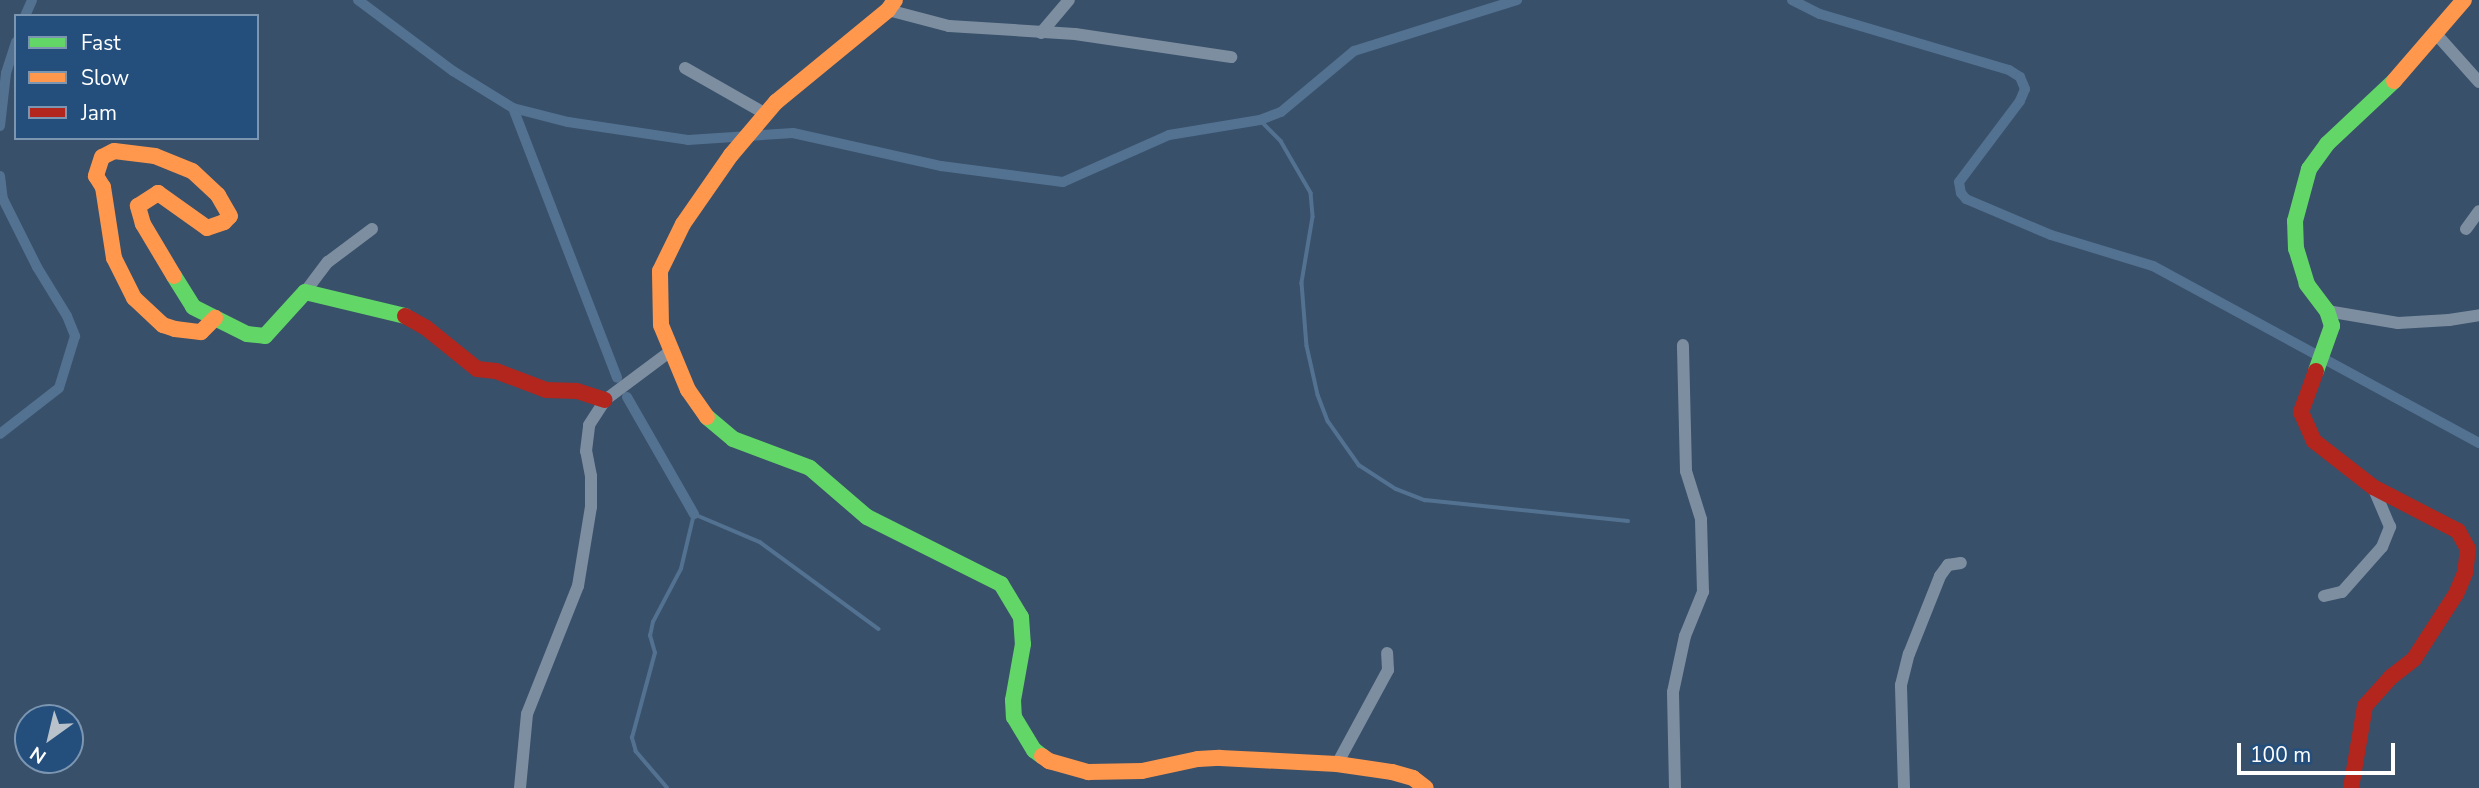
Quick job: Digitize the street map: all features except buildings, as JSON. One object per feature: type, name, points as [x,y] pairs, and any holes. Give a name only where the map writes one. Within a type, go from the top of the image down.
[{"type":"street","points":[[1041,33],[1069,0]]},
{"type":"street","points":[[2351,788],[2365,706],[2390,677],[2414,659],[2456,594],[2465,573],[2468,549],[2458,531],[2373,486],[2314,441],[2301,412],[2332,326],[2328,311],[2307,284],[2296,250],[2295,221],[2309,169],[2327,144],[2396,79],[2465,0]]},
{"type":"street","points":[[1231,57],[1075,34],[948,26],[892,5],[776,102],[731,155],[683,224],[660,271],[661,325],[688,390],[709,419],[733,439],[810,468],[867,517],[1001,584],[1021,617],[1023,644],[1013,700],[1014,717],[1034,750],[1049,761],[1088,772],[1142,771],[1198,759],[1220,758],[1337,764],[1392,772],[1413,778],[1426,788]]},
{"type":"street","points":[[2437,35],[2479,82]]},
{"type":"street","points":[[685,68],[766,114]]},
{"type":"street","points":[[215,318],[201,332],[175,329],[163,325],[134,298],[114,258],[105,214],[103,187],[96,176],[97,165],[102,157],[114,151],[155,156],[192,171],[218,195],[230,216],[224,222],[207,228],[158,193],[138,206],[142,224],[193,307],[215,318],[247,334],[265,336],[328,262],[372,229]]},
{"type":"street","points":[[2466,229],[2479,211]]},
{"type":"street","points":[[305,292],[401,314],[425,327],[477,369],[496,371],[547,390],[577,391],[605,400]]},
{"type":"street","points":[[2328,311],[2398,323],[2479,315]]},
{"type":"street","points":[[1675,788],[1672,692],[1685,636],[1703,592],[1701,519],[1686,471],[1683,345]]},
{"type":"street","points":[[520,788],[527,714],[578,586],[591,507],[592,476],[586,451],[589,425],[605,400],[672,350]]},
{"type":"street","points":[[2324,596],[2342,592],[2382,547],[2390,527],[2373,486]]},
{"type":"street","points":[[1904,788],[1901,685],[1909,654],[1940,576],[1948,565],[1961,563]]},
{"type":"street","points":[[1337,764],[1388,670],[1387,653]]},
{"type":"waterway","points":[[26,14],[32,0]]},
{"type":"waterway","points":[[358,0],[453,71],[513,108],[568,122],[688,140],[793,133],[941,166],[1063,182],[1169,135],[1260,120],[1281,112],[1354,51],[1517,0]]},
{"type":"waterway","points":[[1792,0],[1820,14],[2009,70],[2020,77],[2025,89],[2020,101],[1959,182],[1961,193],[1966,199],[2051,235],[2153,266],[2479,443]]},
{"type":"waterway","points":[[0,126],[6,73],[14,48]]},
{"type":"waterway","points":[[513,108],[617,378]]},
{"type":"waterway","points":[[1260,120],[1281,141],[1311,193],[1313,217],[1302,283],[1307,346],[1318,395],[1328,421],[1359,465],[1396,489],[1425,500],[1628,521]]},
{"type":"waterway","points":[[0,176],[3,199],[37,267],[67,316],[75,336],[59,388],[0,434]]},
{"type":"waterway","points":[[627,397],[694,514]]},
{"type":"waterway","points":[[667,788],[636,752],[632,738],[655,653],[650,636],[653,622],[681,569],[694,514],[760,542],[879,629]]},
{"type":"traffic: fast","points":[[2316,371],[2332,326],[2327,311],[2307,284],[2296,249],[2295,221],[2309,169],[2327,144],[2394,81]]},
{"type":"traffic: fast","points":[[174,276],[193,307],[247,334],[265,336],[305,292],[405,316]]},
{"type":"traffic: fast","points":[[707,417],[733,439],[810,468],[867,517],[1001,584],[1021,617],[1023,644],[1013,700],[1014,717],[1034,750],[1042,756]]},
{"type":"traffic: slow","points":[[707,417],[688,390],[661,325],[660,271],[683,224],[731,155],[776,102],[888,10],[895,0]]},
{"type":"traffic: slow","points":[[2394,81],[2464,0]]},
{"type":"traffic: slow","points":[[174,276],[143,224],[138,206],[158,193],[207,228],[224,222],[230,216],[218,195],[192,171],[155,156],[114,151],[102,157],[96,176],[103,187],[114,258],[134,298],[163,325],[175,329],[201,332],[215,318]]},
{"type":"traffic: slow","points":[[1042,756],[1049,761],[1088,772],[1142,771],[1198,759],[1220,758],[1337,764],[1392,772],[1413,778],[1426,788]]},
{"type":"traffic: jam","points":[[405,316],[425,327],[477,369],[496,371],[546,390],[577,391],[605,400]]},
{"type":"traffic: jam","points":[[2316,371],[2301,412],[2314,441],[2373,487],[2458,531],[2468,549],[2465,573],[2456,594],[2414,659],[2391,677],[2365,706],[2351,788]]}]
